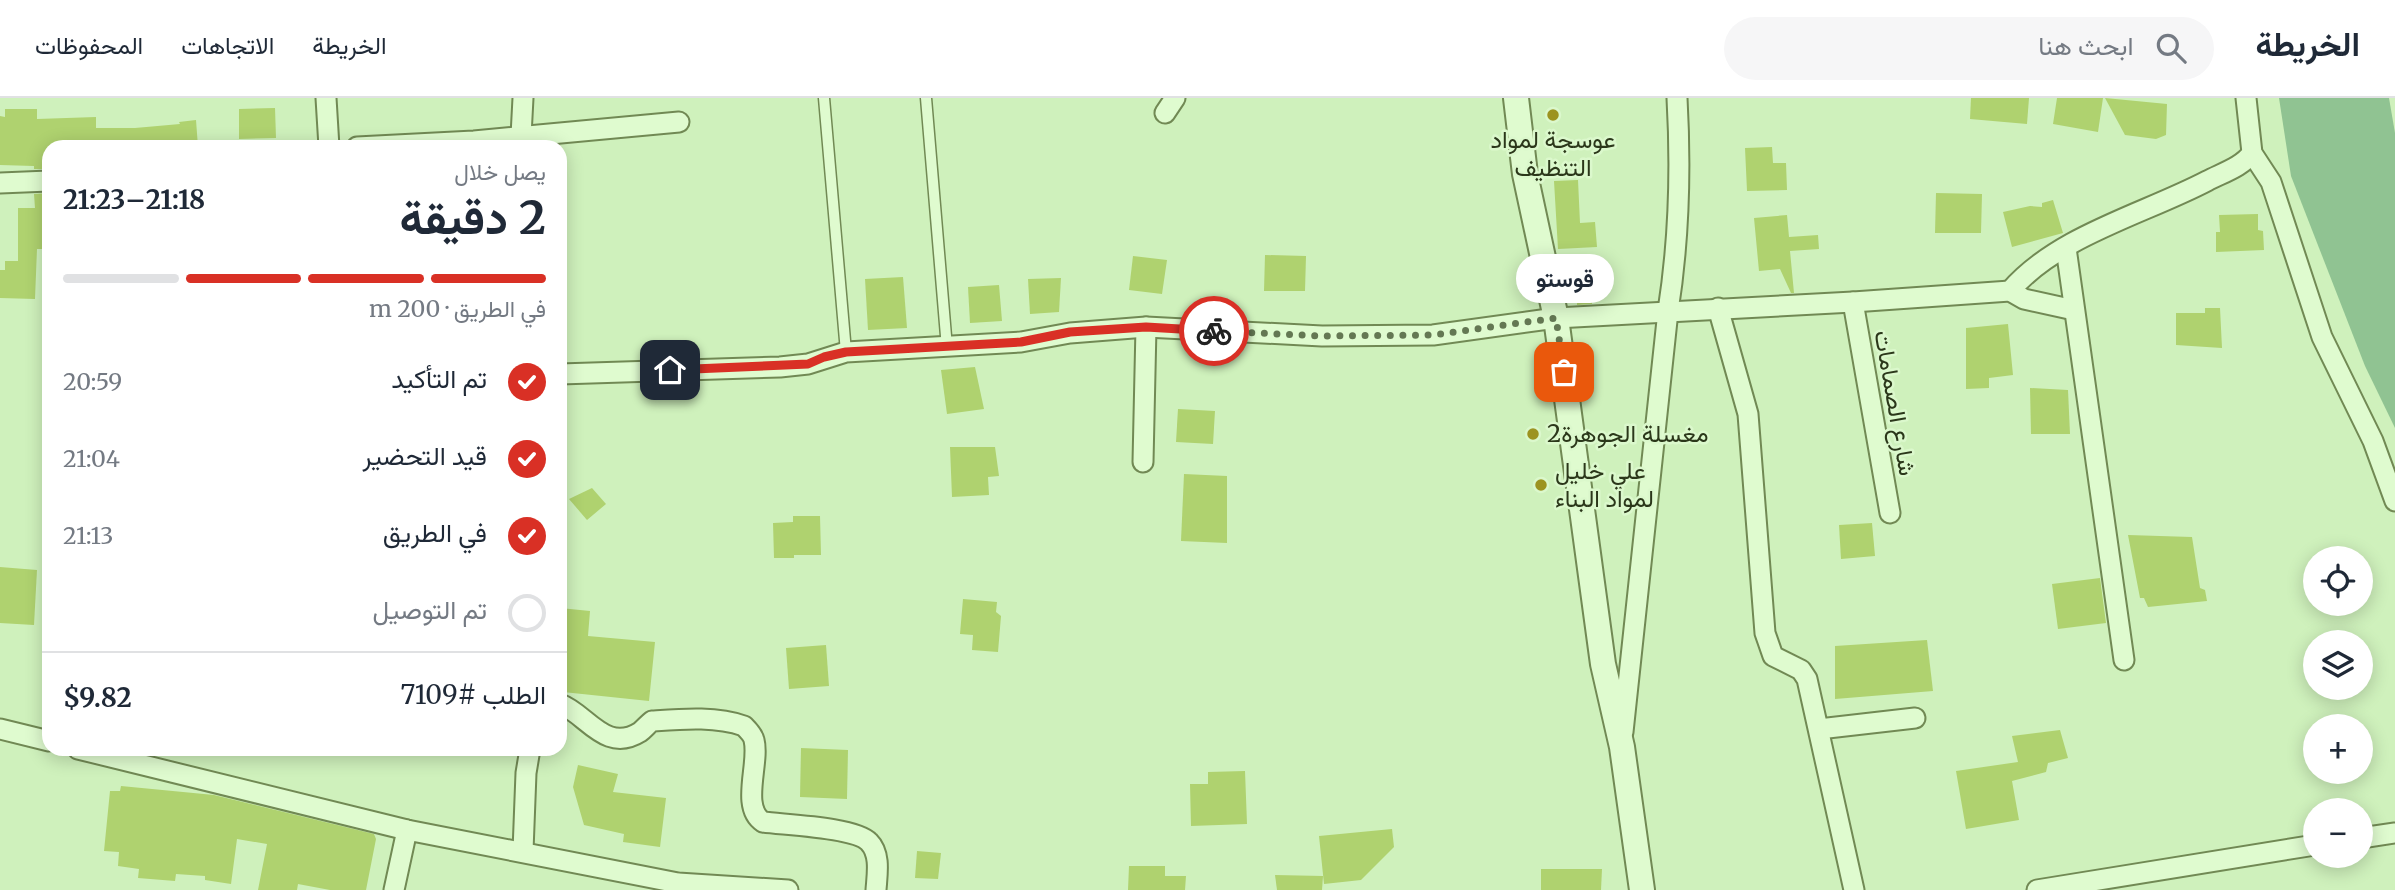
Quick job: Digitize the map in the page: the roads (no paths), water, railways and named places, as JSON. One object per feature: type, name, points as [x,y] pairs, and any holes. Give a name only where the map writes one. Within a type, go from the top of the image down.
[{"type":"street","points":[[326,98],[329,140]]},
{"type":"street","points":[[521,136],[523,98]]},
{"type":"street","points":[[1517,98],[1525,174],[1556,318],[1603,664],[1622,747],[1642,890]]},
{"type":"street","points":[[1622,747],[1674,269],[1678,205],[1677,98]]},
{"type":"street","points":[[2246,98],[2252,153],[2271,182],[2322,337],[2373,441],[2395,501]]},
{"type":"street","points":[[549,140],[679,122]]},
{"type":"street","points":[[461,140],[521,136],[538,140]]},
{"type":"street","points":[[2010,291],[2036,265],[2092,232],[2199,185],[2242,163],[2252,153]]},
{"type":"street","points":[[0,183],[42,181]]},
{"type":"street","points":[[2066,248],[2124,660]]},
{"type":"street","points":[[567,373],[780,367],[808,364],[846,352],[1021,342],[1070,332],[1146,327],[1322,336],[1433,335],[1556,318],[2010,291],[2024,299],[2074,310]]},
{"type":"street","name":"شارع الصمامات","points":[[1853,302],[1890,513]]},
{"type":"street","points":[[1718,308],[1748,414],[1765,633],[1773,656],[1801,670],[1807,679],[1854,890]]},
{"type":"street","points":[[1143,462],[1146,327]]},
{"type":"street","points":[[567,707],[598,731],[620,738],[640,732],[652,721],[701,720],[744,726],[754,741],[752,803],[757,818],[763,822],[834,830],[859,836],[869,842],[877,863],[876,890]]},
{"type":"street","points":[[1819,729],[1914,718]]},
{"type":"street","points":[[0,729],[42,739]]},
{"type":"street","points":[[523,851],[529,756]]},
{"type":"street","points":[[141,757],[407,830],[678,883],[788,890]]},
{"type":"street","points":[[394,890],[407,830]]},
{"type":"street","points":[[2373,836],[2395,833]]},
{"type":"street","points":[[2038,890],[2303,847]]},
{"type":"lane","points":[[824,98],[846,352]]},
{"type":"lane","points":[[926,98],[947,348]]},
{"type":"place","name":"عوسجة لمواد التنظيف","points":[[1553,115]]},
{"type":"place","name":"قوستو","points":[[1564,372]]},
{"type":"place","name":"مغسلة الجوهرة2","points":[[1533,434]]},
{"type":"place","name":"علي خليل لمواد البناء","points":[[1541,485]]}]
